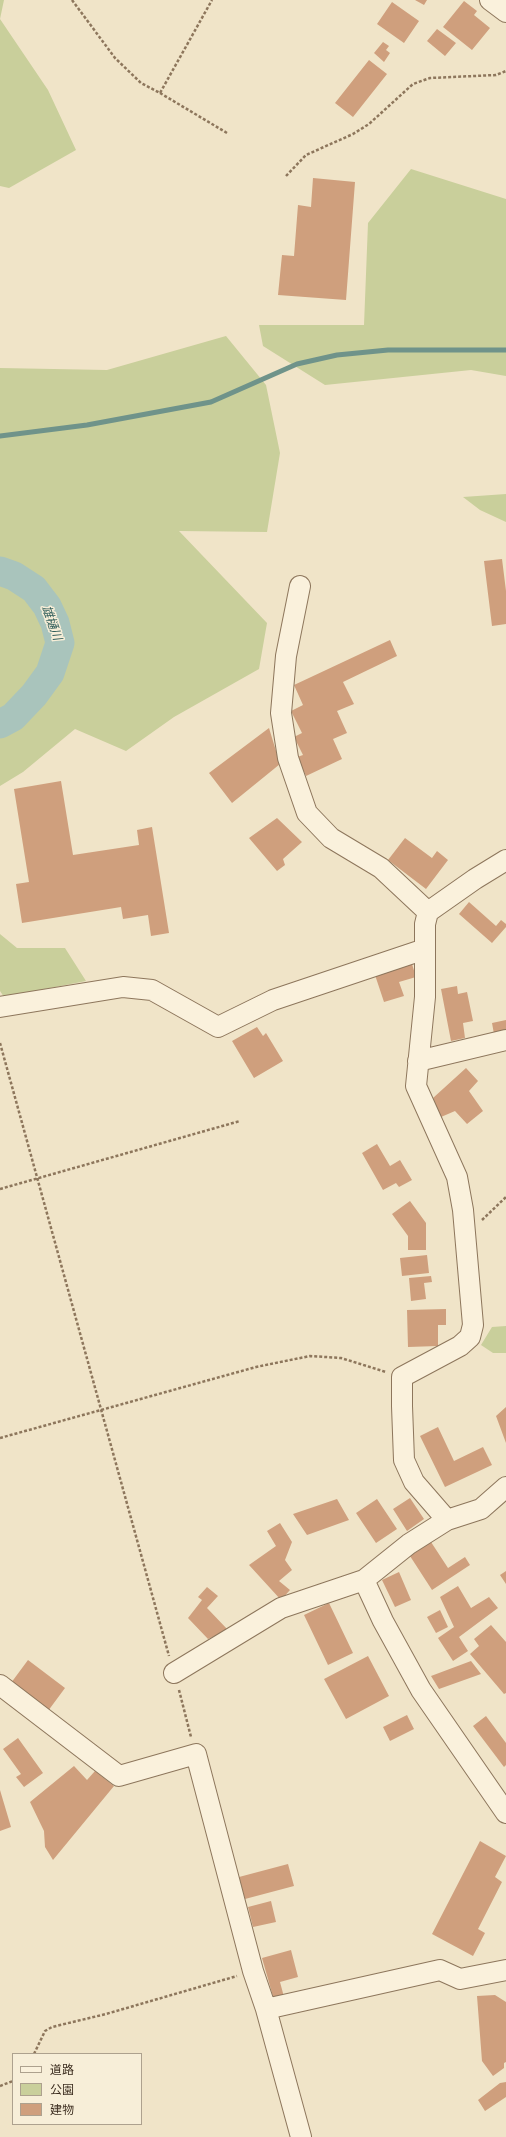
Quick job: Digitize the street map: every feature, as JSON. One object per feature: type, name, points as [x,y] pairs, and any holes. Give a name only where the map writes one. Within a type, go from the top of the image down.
[{"type":"street","points":[[300,586],[286,656],[281,713],[288,758],[307,813],[331,838],[381,868],[428,912]]},
{"type":"street","points":[[447,1520],[414,1482],[404,1460],[402,1377],[460,1346],[470,1337],[473,1325],[464,1210],[457,1177],[416,1086],[425,997],[425,924],[428,912],[475,878],[506,860]]},
{"type":"street","points":[[0,1007],[123,987],[152,990],[218,1026],[273,1000],[425,949]]},
{"type":"street","points":[[418,1061],[506,1040]]},
{"type":"street","points":[[174,1673],[281,1608],[364,1580],[409,1544],[447,1520],[481,1509],[506,1487]]},
{"type":"street","points":[[364,1580],[383,1621],[421,1690],[506,1813]]},
{"type":"street","points":[[0,1686],[120,1776],[196,1754],[253,1971],[266,2009],[301,2137]]},
{"type":"street","points":[[266,2009],[440,1970],[460,1979],[506,1970]]},
{"type":"path","points":[[72,0],[115,58],[141,82],[227,133]]},
{"type":"path","points":[[160,93],[212,0]]},
{"type":"path","points":[[286,176],[306,155],[353,134],[369,124],[413,84],[430,78],[496,75],[506,72]]},
{"type":"path","points":[[0,1043],[196,1754]]},
{"type":"path","points":[[0,1189],[240,1121]]},
{"type":"path","points":[[465,1235],[506,1197]]},
{"type":"path","points":[[0,1438],[269,1364],[310,1356],[341,1358],[402,1377]]},
{"type":"path","points":[[35,2053],[46,2031],[52,2027],[106,2014],[253,1971]]},
{"type":"path","points":[[0,2086],[12,2081]]},
{"type":"green space","points":[[0,0],[4,0],[0,19]]},
{"type":"green space","points":[[0,19],[48,90],[76,150],[9,188],[0,186]]},
{"type":"green space","points":[[411,169],[506,199],[506,376],[471,370],[325,385],[263,346],[259,325],[364,325],[368,223]]},
{"type":"green space","points":[[226,336],[266,385],[280,453],[267,532],[179,531],[267,623],[259,669],[174,717],[126,751],[75,729],[23,772],[0,786],[0,368],[107,370]]},
{"type":"green space","points":[[506,494],[506,522],[480,510],[463,497]]},
{"type":"green space","points":[[0,934],[17,948],[65,948],[86,981],[4,997],[0,991]]},
{"type":"green space","points":[[506,1326],[506,1353],[493,1353],[481,1345],[492,1327]]},
{"type":"building","points":[[415,0],[427,0],[424,5]]},
{"type":"building","points":[[464,1],[477,11],[474,15],[490,28],[472,50],[443,27]]},
{"type":"building","points":[[392,2],[419,21],[404,43],[377,24]]},
{"type":"building","points":[[437,29],[456,43],[445,56],[427,41]]},
{"type":"building","points":[[383,42],[389,46],[386,50],[390,53],[384,62],[374,53]]},
{"type":"building","points":[[369,60],[387,74],[353,117],[335,103]]},
{"type":"building","points":[[313,178],[355,182],[346,300],[278,295],[282,255],[294,256],[298,205],[311,207]]},
{"type":"building","points":[[502,559],[506,591],[506,624],[492,626],[484,561]]},
{"type":"building","points":[[390,640],[397,656],[343,682],[354,704],[337,711],[347,733],[333,739],[342,759],[306,776],[297,757],[303,755],[294,737],[302,733],[291,711],[303,705],[294,685]]},
{"type":"building","points":[[269,728],[280,764],[232,803],[209,773]]},
{"type":"building","points":[[61,781],[73,855],[139,845],[137,830],[152,827],[169,933],[151,936],[148,915],[123,919],[121,907],[22,923],[16,884],[29,882],[14,789]]},
{"type":"building","points":[[277,818],[302,842],[283,859],[285,865],[277,871],[249,838]]},
{"type":"building","points":[[405,838],[432,858],[437,851],[448,860],[426,889],[388,860]]},
{"type":"building","points":[[469,902],[496,926],[501,920],[506,924],[506,927],[492,943],[459,914]]},
{"type":"building","points":[[412,964],[416,977],[399,982],[404,996],[384,1002],[375,975]]},
{"type":"building","points":[[457,986],[458,994],[467,992],[473,1021],[463,1023],[465,1038],[451,1041],[441,989]]},
{"type":"building","points":[[506,1020],[506,1032],[494,1034],[492,1023]]},
{"type":"building","points":[[257,1027],[263,1036],[266,1033],[283,1061],[254,1078],[232,1041]]},
{"type":"building","points":[[466,1068],[478,1081],[469,1091],[483,1111],[467,1124],[455,1111],[441,1117],[433,1098]]},
{"type":"building","points":[[377,1144],[390,1166],[400,1160],[412,1180],[399,1187],[396,1183],[383,1190],[362,1153]]},
{"type":"building","points":[[410,1201],[426,1223],[426,1250],[408,1250],[408,1236],[392,1214]]},
{"type":"building","points":[[427,1255],[429,1273],[402,1276],[400,1258]]},
{"type":"building","points":[[431,1276],[432,1282],[424,1283],[426,1299],[411,1301],[409,1278]]},
{"type":"building","points":[[446,1309],[446,1325],[438,1325],[438,1346],[408,1347],[407,1310]]},
{"type":"building","points":[[506,1407],[506,1443],[496,1416]]},
{"type":"building","points":[[438,1427],[454,1461],[483,1447],[492,1465],[445,1487],[420,1436]]},
{"type":"building","points":[[410,1498],[424,1519],[407,1531],[393,1509]]},
{"type":"building","points":[[337,1499],[349,1520],[307,1535],[293,1514]]},
{"type":"building","points":[[377,1499],[397,1529],[376,1543],[356,1513]]},
{"type":"building","points":[[280,1523],[292,1542],[285,1560],[292,1570],[279,1581],[290,1590],[281,1600],[249,1565],[276,1546],[267,1531]]},
{"type":"building","points":[[431,1542],[448,1568],[465,1557],[470,1565],[432,1590],[410,1556]]},
{"type":"building","points":[[506,1571],[506,1584],[500,1575]]},
{"type":"building","points":[[399,1572],[411,1600],[395,1607],[382,1580]]},
{"type":"building","points":[[458,1586],[471,1608],[489,1597],[498,1608],[459,1637],[468,1651],[453,1661],[438,1638],[454,1627],[440,1597]]},
{"type":"building","points":[[207,1587],[218,1596],[207,1608],[228,1630],[208,1639],[188,1618],[202,1600],[198,1597]]},
{"type":"building","points":[[329,1603],[353,1653],[328,1665],[304,1615]]},
{"type":"building","points":[[440,1610],[448,1627],[436,1633],[427,1617]]},
{"type":"building","points":[[491,1625],[506,1642],[506,1693],[504,1694],[470,1654],[479,1646],[474,1639]]},
{"type":"building","points":[[368,1656],[389,1696],[346,1719],[324,1679]]},
{"type":"building","points":[[28,1660],[65,1688],[48,1711],[11,1683]]},
{"type":"building","points":[[471,1661],[481,1674],[439,1689],[431,1676]]},
{"type":"building","points":[[407,1715],[414,1729],[390,1741],[383,1727]]},
{"type":"building","points":[[486,1716],[506,1743],[506,1765],[504,1767],[473,1726]]},
{"type":"building","points":[[18,1738],[43,1773],[24,1787],[16,1777],[21,1774],[3,1749]]},
{"type":"building","points":[[74,1766],[87,1780],[95,1771],[114,1786],[53,1860],[45,1847],[44,1831],[30,1802]]},
{"type":"building","points":[[0,1790],[11,1827],[0,1831]]},
{"type":"building","points":[[480,1841],[506,1856],[495,1877],[502,1882],[478,1929],[485,1933],[473,1956],[432,1934]]},
{"type":"building","points":[[288,1864],[294,1886],[245,1899],[239,1877]]},
{"type":"building","points":[[271,1901],[276,1922],[253,1927],[248,1907]]},
{"type":"building","points":[[291,1950],[298,1977],[280,1982],[284,1997],[274,2000],[262,1958]]},
{"type":"building","points":[[495,1995],[506,2002],[506,2062],[504,2063],[504,2068],[493,2076],[482,2061],[477,1996]]},
{"type":"building","points":[[506,2082],[506,2097],[485,2111],[478,2100],[500,2083]]},
{"type":"waterway","points":[[0,436],[87,425],[211,402],[297,364],[337,355],[388,350],[506,350]]},
{"type":"waterway","name":"雄樋川","points":[[0,571],[14,576],[34,589],[47,606],[55,623],[60,643],[50,673],[34,695],[13,717],[0,724]]}]
